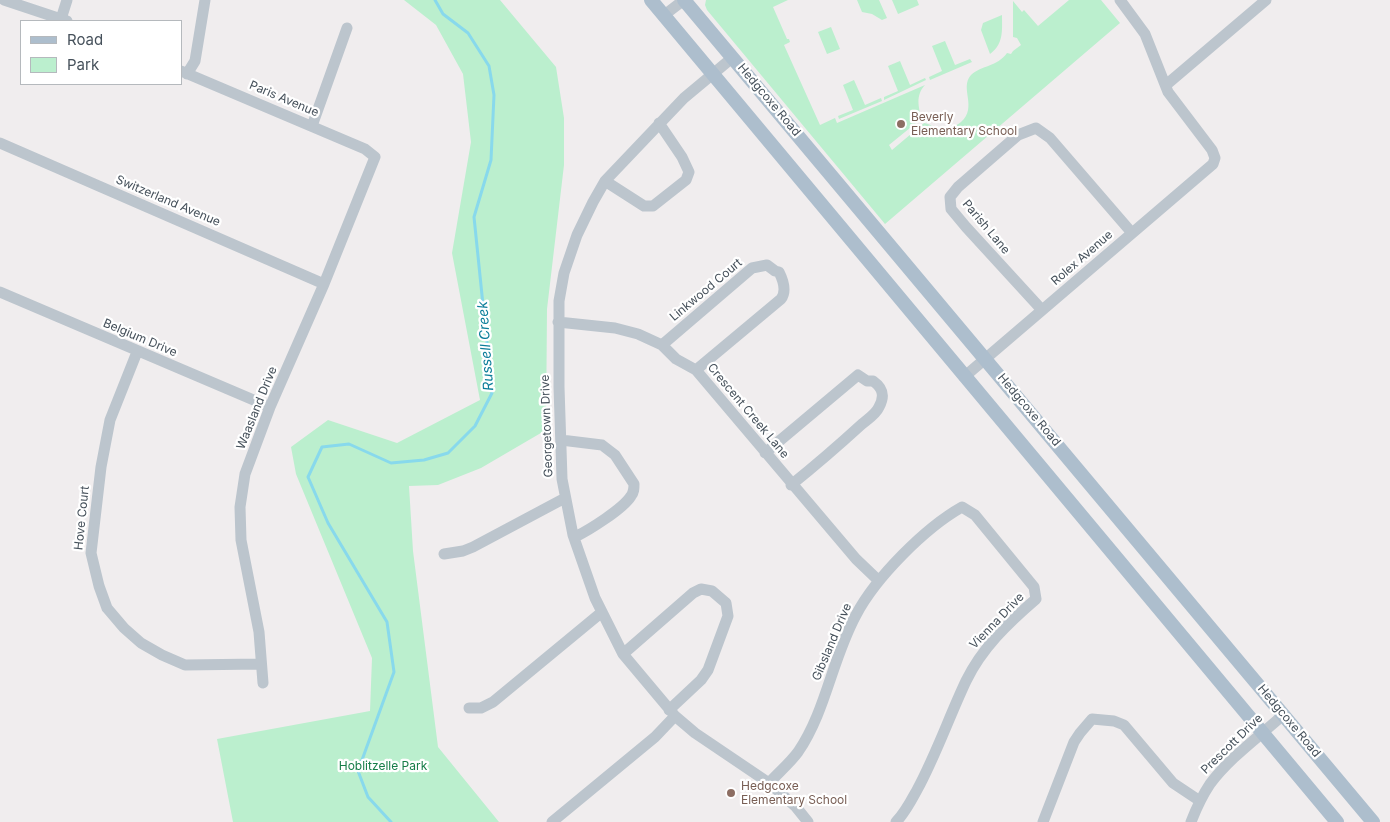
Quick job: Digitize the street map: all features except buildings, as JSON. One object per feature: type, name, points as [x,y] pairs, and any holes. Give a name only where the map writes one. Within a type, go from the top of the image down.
[{"type":"main road","points":[[651,0],[1337,822]]},
{"type":"main road","name":"Hedgcoxe Road","points":[[684,0],[1373,822]]},
{"type":"street","points":[[4,0],[64,20],[67,0]]},
{"type":"street","points":[[184,72],[195,61],[205,0]]},
{"type":"street","points":[[663,16],[684,0]]},
{"type":"street","points":[[1120,0],[1146,34],[1166,85],[1266,0]]},
{"type":"street","points":[[312,126],[347,28]]},
{"type":"street","name":"Georgetown Drive","points":[[732,58],[684,98],[605,182],[577,234],[564,273],[558,322],[560,459],[565,498],[574,537],[595,598],[623,654],[672,713],[695,733],[769,783],[796,807],[808,822]]},
{"type":"street","name":"Paris Avenue","points":[[184,72],[365,149],[375,157]]},
{"type":"street","name":"Rolex Avenue","points":[[964,376],[1213,164],[1215,158],[1212,150],[1168,92],[1166,85]]},
{"type":"street","points":[[605,182],[644,206],[653,206],[686,180],[689,172],[684,161],[659,123]]},
{"type":"street","name":"Parish Lane","points":[[1042,310],[951,208],[950,197],[958,187],[1018,135],[1036,128],[1050,138],[1132,233]]},
{"type":"street","name":"Switzerland Avenue","points":[[0,143],[324,284]]},
{"type":"street","name":"Waasland Drive","points":[[262,683],[259,632],[241,540],[240,507],[245,474],[270,408],[324,284],[375,157]]},
{"type":"street","name":"Linkwood Court","points":[[662,345],[752,268],[767,265],[779,272],[783,281],[784,294],[781,299],[696,370]]},
{"type":"street","name":"Belgium Drive","points":[[0,294],[270,408]]},
{"type":"street","name":"Crescent Creek Lane","points":[[558,322],[615,328],[638,334],[662,345],[676,359],[696,370],[791,484],[856,558],[879,581]]},
{"type":"street","name":"Hove Court","points":[[137,352],[110,420],[101,467],[91,553],[99,586],[107,608],[124,628],[141,643],[185,665],[260,664]]},
{"type":"street","points":[[765,453],[858,375],[868,382],[873,381],[878,385],[882,390],[883,398],[878,409],[824,459],[791,484]]},
{"type":"street","points":[[561,440],[602,445],[615,455],[634,484],[634,490],[626,501],[592,528],[574,537]]},
{"type":"street","points":[[444,554],[463,551],[473,547],[565,498]]},
{"type":"street","name":"Gibsland Drive","points":[[769,783],[798,753],[813,726],[856,615],[879,581],[892,565],[947,515],[962,507]]},
{"type":"street","name":"Vienna Drive","points":[[896,822],[910,804],[966,680],[977,661],[988,646],[1020,612],[1036,600],[1034,587],[975,514],[962,507]]},
{"type":"street","points":[[552,822],[656,738],[672,713],[708,670],[728,616],[726,604],[712,591],[701,589],[693,593],[623,654]]},
{"type":"street","points":[[469,708],[481,708],[493,702],[602,612]]},
{"type":"street","name":"Prescott Drive","points":[[1191,822],[1200,800],[1228,764],[1283,714]]},
{"type":"street","points":[[1043,822],[1074,742],[1092,719],[1114,721],[1124,725],[1173,784],[1200,800]]},
{"type":"green space","name":"Hoblitzelle Park","points":[[404,0],[500,0],[556,67],[564,118],[564,165],[547,309],[546,430],[481,468],[438,485],[409,486],[413,551],[438,747],[499,822],[233,822],[217,739],[370,711],[372,658],[296,474],[291,447],[328,420],[397,443],[480,400],[452,253],[471,142],[463,74],[436,25]]},
{"type":"green space","points":[[706,0],[788,0],[773,7],[790,42],[784,45],[820,125],[835,118],[837,123],[925,85],[919,97],[921,119],[889,145],[892,150],[924,123],[945,129],[957,125],[966,116],[968,110],[967,86],[971,75],[999,61],[1007,53],[1011,54],[1021,45],[1017,38],[1013,37],[1013,1],[1038,26],[1069,0],[1101,0],[1120,23],[885,224],[707,10]]},
{"type":"green space","points":[[857,0],[879,0],[887,18],[882,20],[872,14],[862,12]]},
{"type":"green space","points":[[892,0],[917,0],[919,5],[898,14]]},
{"type":"green space","points":[[1002,15],[1000,41],[995,50],[990,54],[981,30],[983,23]]},
{"type":"green space","points":[[831,27],[840,49],[827,54],[818,32]]},
{"type":"green space","points":[[945,41],[955,65],[970,59],[972,62],[930,80],[929,77],[942,71],[932,46]]},
{"type":"green space","points":[[900,61],[910,85],[925,78],[926,80],[884,100],[884,97],[898,91],[888,66]]},
{"type":"green space","points":[[854,80],[865,105],[881,98],[882,101],[839,119],[838,116],[853,110],[843,85]]},
{"type":"waterway","name":"Russell Creek","points":[[391,822],[368,797],[358,771],[394,672],[387,622],[328,523],[308,477],[322,447],[349,444],[391,463],[424,460],[448,453],[475,426],[492,393],[474,217],[491,160],[494,95],[489,66],[468,33],[443,14],[435,0]]},
{"type":"place","name":"Beverly Elementary School","points":[[901,124]]},
{"type":"place","name":"Hedgcoxe Elementary School","points":[[731,793]]}]
